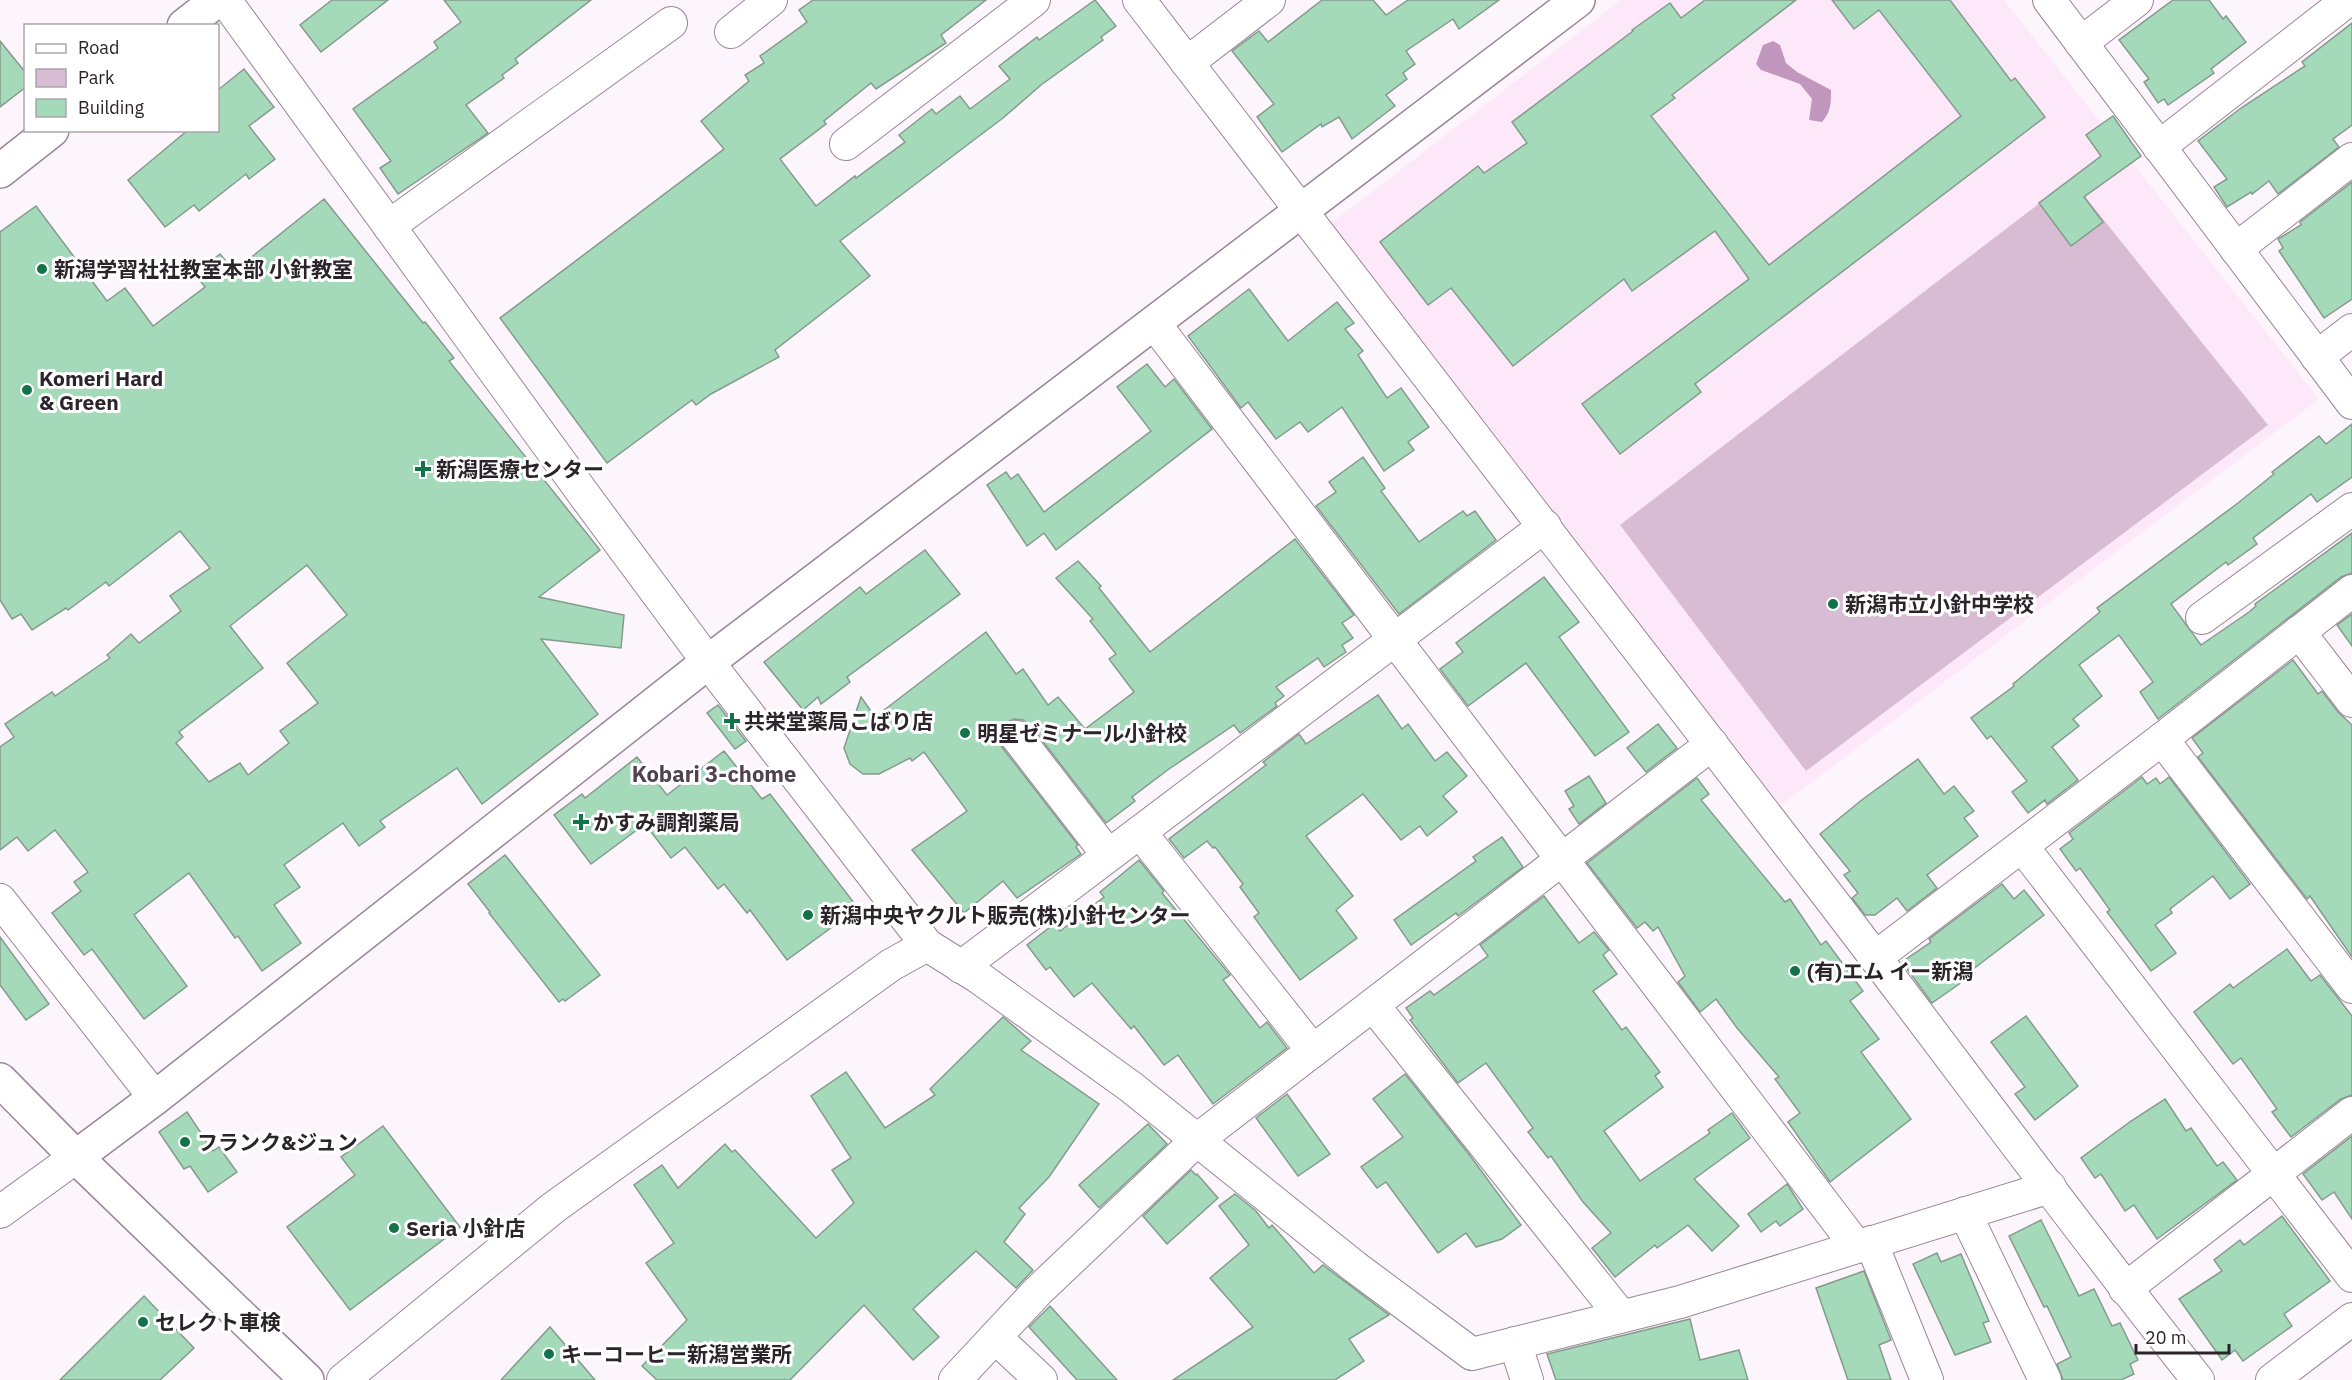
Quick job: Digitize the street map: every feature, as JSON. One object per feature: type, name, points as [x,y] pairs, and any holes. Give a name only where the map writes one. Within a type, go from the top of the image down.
[{"type":"street","points":[[187,24],[217,0]]},
{"type":"street","points":[[225,0],[708,662],[927,945],[962,967],[1131,1087],[1355,1267],[1472,1354],[1680,1302],[2050,1187]]},
{"type":"street","points":[[731,32],[771,0]]},
{"type":"street","points":[[846,144],[1034,0]]},
{"type":"street","points":[[1139,0],[1876,957],[2050,1187],[2185,1376]]},
{"type":"street","points":[[1187,63],[1269,0]]},
{"type":"street","points":[[0,1212],[155,1098],[708,662],[1578,0]]},
{"type":"street","points":[[2049,0],[2352,403]]},
{"type":"street","points":[[2081,43],[2137,0]]},
{"type":"street","points":[[2159,147],[2348,0]]},
{"type":"street","points":[[389,226],[671,23]]},
{"type":"street","points":[[0,171],[49,132]]},
{"type":"street","points":[[2236,249],[2352,159]]},
{"type":"street","points":[[1154,323],[1562,859],[1864,1245],[1927,1380]]},
{"type":"street","points":[[2317,357],[2352,330]]},
{"type":"street","points":[[2202,618],[2352,509]]},
{"type":"street","points":[[962,967],[1545,526]]},
{"type":"street","points":[[1876,957],[2352,591]]},
{"type":"street","points":[[2300,632],[2352,701]]},
{"type":"street","points":[[1017,737],[1108,855]]},
{"type":"street","points":[[2162,739],[2352,987]]},
{"type":"street","points":[[955,1380],[1038,1291],[1197,1140],[1712,744]]},
{"type":"street","points":[[1140,832],[1313,1051]]},
{"type":"street","points":[[2022,846],[2352,1276]]},
{"type":"street","points":[[0,900],[155,1098]]},
{"type":"street","points":[[343,1380],[553,1208],[891,965],[927,945]]},
{"type":"street","points":[[1373,1005],[1621,1316]]},
{"type":"street","points":[[0,1080],[76,1157],[307,1380]]},
{"type":"street","points":[[2125,1289],[2352,1113]]},
{"type":"street","points":[[1965,1213],[2045,1380]]},
{"type":"street","points":[[2272,1380],[2352,1320]]},
{"type":"street","points":[[995,1337],[1041,1380]]},
{"type":"street","points":[[1515,1343],[1527,1380]]},
{"type":"shaded area","name":"新潟市立小針中学校","points":[[1621,0],[2004,0],[2319,399],[1775,810],[1330,224]]},
{"type":"shaded area","points":[[1773,41],[1780,45],[1786,63],[1797,72],[1831,90],[1830,107],[1822,122],[1809,120],[1812,99],[1800,84],[1761,70],[1756,64],[1763,45]]},
{"type":"green space","points":[[2071,179],[2268,425],[1806,771],[1620,525]]},
{"type":"building","points":[[332,0],[388,0],[321,52],[300,25]]},
{"type":"building","points":[[444,0],[591,0],[515,59],[518,63],[502,75],[504,78],[466,105],[488,133],[398,194],[380,168],[391,161],[353,109],[438,48],[434,42],[461,22]]},
{"type":"building","points":[[813,0],[986,0],[941,35],[946,43],[876,89],[871,83],[824,121],[826,124],[780,159],[816,206],[905,142],[899,135],[932,109],[936,114],[960,96],[970,109],[1010,79],[999,66],[1037,37],[1039,40],[1095,0],[1116,26],[1101,37],[1103,40],[1041,85],[1003,118],[840,241],[870,276],[775,350],[779,357],[711,394],[696,405],[692,400],[607,463],[500,318],[724,149],[701,121],[749,81],[745,75],[764,63],[760,56],[807,22],[799,10]]},
{"type":"building","points":[[1322,0],[1373,0],[1386,15],[1408,0],[1499,0],[1459,29],[1453,19],[1406,51],[1415,64],[1403,73],[1407,79],[1386,95],[1395,106],[1352,139],[1339,117],[1322,127],[1321,124],[1282,152],[1257,117],[1274,104],[1232,51],[1259,31],[1268,42]]},
{"type":"building","points":[[1705,0],[1796,0],[1672,95],[1675,98],[1651,116],[1769,265],[1961,116],[1879,10],[1854,29],[1832,0],[1950,0],[2011,81],[2015,78],[2045,117],[1695,384],[1701,392],[1620,454],[1582,404],[1749,279],[1715,231],[1632,291],[1624,279],[1513,366],[1451,288],[1428,305],[1380,242],[1478,166],[1484,173],[1527,143],[1512,122],[1632,30],[1670,3],[1681,18]]},
{"type":"building","points":[[2173,0],[2209,0],[2223,19],[2226,16],[2246,42],[2211,69],[2214,73],[2168,105],[2164,99],[2158,103],[2144,82],[2149,79],[2119,40]]},
{"type":"building","points":[[2352,23],[2352,125],[2333,139],[2339,147],[2278,194],[2269,181],[2252,194],[2251,192],[2227,207],[2214,187],[2227,179],[2198,141],[2241,108],[2305,66],[2302,62]]},
{"type":"building","points":[[0,41],[24,71],[24,89],[0,107]]},
{"type":"building","points":[[244,69],[274,107],[249,126],[275,159],[249,179],[246,174],[199,211],[194,205],[165,227],[128,180],[186,132],[219,132],[219,89]]},
{"type":"building","points":[[2113,116],[2141,156],[2084,197],[2103,222],[2071,246],[2039,203],[2101,156],[2086,135]]},
{"type":"building","points":[[2352,182],[2352,299],[2324,318],[2279,251],[2283,248],[2278,239],[2301,225],[2300,222]]},
{"type":"building","points":[[324,199],[423,323],[425,322],[454,358],[449,361],[600,550],[539,597],[624,615],[621,648],[541,639],[598,714],[482,804],[457,768],[380,821],[385,827],[359,846],[343,823],[284,865],[300,887],[274,905],[301,943],[262,971],[238,936],[235,938],[189,873],[134,915],[187,986],[144,1019],[92,949],[84,955],[52,913],[81,891],[74,882],[88,872],[55,830],[28,851],[17,837],[0,850],[0,747],[14,737],[5,724],[52,692],[55,696],[110,658],[107,655],[131,634],[139,643],[181,611],[170,596],[210,568],[180,531],[109,586],[106,582],[68,610],[66,608],[32,630],[21,614],[12,619],[0,600],[0,232],[36,206],[107,301],[125,288],[153,326],[205,287],[195,274],[220,254],[234,271]],"holes":[[[307,565],[347,615],[287,663],[318,703],[280,731],[289,743],[248,775],[240,763],[209,782],[176,743],[183,737],[179,732],[263,668],[230,626]]]},
{"type":"building","points":[[1249,289],[1288,341],[1337,302],[1354,323],[1345,329],[1363,351],[1358,355],[1387,398],[1401,388],[1429,427],[1408,442],[1414,450],[1384,471],[1342,407],[1308,432],[1300,422],[1276,439],[1248,402],[1241,408],[1188,336]]},
{"type":"building","points":[[1147,364],[1165,387],[1174,379],[1212,429],[1056,550],[1044,533],[1027,546],[987,485],[1006,472],[1011,479],[1018,474],[1044,512],[1151,431],[1117,387]]},
{"type":"building","points":[[2352,424],[2352,477],[2317,502],[2311,494],[2253,538],[2257,544],[2228,565],[2226,562],[2171,604],[2201,645],[2249,612],[2256,606],[2255,604],[2352,533],[2352,573],[2341,577],[2158,719],[2140,692],[2153,682],[2119,635],[2079,665],[2102,696],[2073,719],[2079,726],[2052,747],[2078,780],[2047,804],[2045,800],[2028,813],[2012,792],[2027,781],[1991,736],[1987,739],[1971,718],[2014,686],[2013,684],[2100,612],[2097,608],[2238,503],[2274,474],[2272,472],[2319,436],[2326,444]]},
{"type":"building","points":[[1363,457],[1385,488],[1381,491],[1419,542],[1463,511],[1467,516],[1475,511],[1496,540],[1399,614],[1316,506],[1336,492],[1329,482]]},
{"type":"building","points":[[1295,539],[1354,615],[1342,623],[1353,638],[1342,645],[1346,652],[1324,667],[1318,658],[1276,687],[1284,696],[1275,703],[1277,706],[1240,733],[1234,725],[1169,769],[1132,797],[1135,801],[1106,823],[1031,726],[1023,720],[1014,719],[1007,722],[1000,731],[999,740],[1002,747],[1078,845],[1076,847],[1081,854],[1017,898],[1003,881],[964,913],[912,850],[967,811],[924,752],[912,761],[910,758],[879,774],[863,774],[850,764],[844,748],[861,697],[875,717],[986,632],[1016,674],[1023,669],[1048,705],[1058,697],[1085,729],[1134,692],[1109,659],[1116,654],[1090,621],[1093,619],[1056,578],[1078,561],[1101,586],[1099,588],[1150,652]]},
{"type":"building","points":[[925,550],[960,594],[847,677],[850,682],[821,704],[818,697],[803,710],[764,662],[860,587],[866,594]]},
{"type":"building","points":[[1544,577],[1579,622],[1559,637],[1629,732],[1595,756],[1526,663],[1468,706],[1440,669],[1463,652],[1456,643]]},
{"type":"building","points":[[2352,614],[2352,646],[2337,625]]},
{"type":"building","points":[[2293,660],[2318,694],[2322,691],[2338,712],[2352,725],[2352,957],[2310,896],[2307,899],[2198,757],[2203,753],[2192,738]]},
{"type":"building","points":[[1378,695],[1402,729],[1408,724],[1435,761],[1447,752],[1467,776],[1443,796],[1457,812],[1427,836],[1420,826],[1401,840],[1363,794],[1306,836],[1353,896],[1336,910],[1357,938],[1300,980],[1254,917],[1259,913],[1240,887],[1243,884],[1215,847],[1213,848],[1207,841],[1184,858],[1169,839],[1266,765],[1263,762],[1299,734],[1306,744]]},
{"type":"building","points":[[718,705],[746,741],[735,749],[707,713]]},
{"type":"building","points":[[1658,724],[1677,748],[1646,772],[1627,748]]},
{"type":"building","points":[[724,751],[762,799],[770,794],[858,908],[787,960],[750,910],[747,913],[724,884],[718,889],[685,847],[671,858],[645,824],[591,864],[554,815],[582,794],[585,798],[637,757],[667,795]]},
{"type":"building","points":[[1918,759],[1944,794],[1954,786],[1974,811],[1964,818],[1978,836],[1927,875],[1937,888],[1907,911],[1897,898],[1875,915],[1865,915],[1852,898],[1858,893],[1844,875],[1850,871],[1820,834]]},
{"type":"building","points":[[1589,776],[1606,803],[1579,824],[1569,809],[1574,806],[1565,791]]},
{"type":"building","points":[[2142,777],[2147,784],[2156,778],[2160,784],[2169,777],[2250,884],[2230,899],[2213,876],[2170,909],[2172,913],[2155,925],[2176,953],[2151,971],[2107,912],[2110,910],[2080,868],[2076,871],[2060,849],[2073,839],[2069,833]]},
{"type":"building","points":[[1697,778],[1709,794],[1701,800],[1785,902],[1790,899],[1821,945],[1826,941],[1863,991],[1850,1001],[1879,1039],[1861,1052],[1911,1119],[1830,1182],[1788,1122],[1800,1113],[1775,1079],[1779,1077],[1737,1028],[1716,999],[1700,1012],[1678,982],[1685,976],[1658,927],[1653,931],[1645,922],[1637,928],[1587,863]]},
{"type":"building","points":[[1502,837],[1523,867],[1458,916],[1456,913],[1411,945],[1394,920],[1476,861],[1473,857]]},
{"type":"building","points":[[505,855],[600,975],[565,1001],[563,999],[559,1002],[468,884]]},
{"type":"building","points":[[1139,860],[1164,891],[1162,893],[1230,975],[1223,980],[1260,1028],[1267,1022],[1287,1048],[1213,1104],[1178,1055],[1164,1065],[1134,1026],[1131,1029],[1092,983],[1074,997],[1050,967],[1046,970],[1027,945],[1054,924],[1060,931],[1104,897],[1100,892]]},
{"type":"building","points":[[2002,884],[2014,899],[2024,890],[2044,915],[1972,970],[1975,973],[1932,1003],[1902,962],[1931,942],[1929,939]]},
{"type":"building","points":[[1544,896],[1579,943],[1594,932],[1609,950],[1603,955],[1617,974],[1593,991],[1622,1030],[1626,1027],[1660,1072],[1655,1076],[1663,1087],[1604,1131],[1640,1181],[1710,1133],[1708,1130],[1732,1113],[1750,1138],[1694,1179],[1739,1226],[1712,1251],[1688,1225],[1657,1248],[1655,1245],[1615,1277],[1592,1248],[1611,1233],[1583,1202],[1551,1156],[1548,1158],[1528,1132],[1533,1128],[1486,1063],[1458,1083],[1410,1020],[1413,1018],[1406,1008],[1430,991],[1434,995],[1488,956],[1480,945]]},
{"type":"building","points":[[0,937],[49,1004],[26,1020],[0,985]]},
{"type":"building","points":[[2287,949],[2311,981],[2320,975],[2352,1016],[2352,1095],[2341,1099],[2291,1137],[2272,1112],[2277,1109],[2241,1058],[2233,1064],[2194,1012],[2230,984],[2233,988]]},
{"type":"building","points":[[2026,1016],[2078,1086],[2035,1120],[2015,1094],[2025,1087],[1991,1042]]},
{"type":"building","points":[[1003,1017],[1031,1041],[1021,1050],[1099,1104],[1049,1177],[1019,1208],[1025,1214],[1004,1242],[1033,1270],[1016,1288],[976,1251],[913,1309],[939,1337],[913,1360],[864,1305],[790,1380],[657,1380],[642,1366],[687,1320],[646,1263],[674,1243],[634,1185],[662,1165],[678,1188],[725,1144],[732,1152],[735,1150],[816,1238],[854,1203],[832,1170],[851,1158],[811,1096],[846,1072],[885,1128],[935,1095],[930,1089]]},
{"type":"building","points":[[1405,1074],[1468,1153],[1521,1225],[1502,1239],[1476,1247],[1466,1233],[1438,1253],[1386,1182],[1377,1188],[1361,1167],[1403,1137],[1373,1099]]},
{"type":"building","points":[[1287,1094],[1330,1154],[1298,1176],[1256,1118]]},
{"type":"building","points":[[2165,1099],[2186,1131],[2191,1128],[2217,1166],[2223,1162],[2237,1180],[2157,1239],[2134,1205],[2125,1211],[2101,1174],[2095,1178],[2081,1158]]},
{"type":"building","points":[[187,1112],[213,1151],[219,1147],[237,1172],[208,1192],[190,1166],[184,1169],[159,1132]]},
{"type":"building","points":[[1148,1124],[1167,1144],[1099,1208],[1079,1185]]},
{"type":"building","points":[[383,1126],[460,1227],[350,1310],[287,1227],[355,1175],[341,1157]]},
{"type":"building","points":[[2352,1136],[2352,1219],[2334,1192],[2322,1200],[2303,1174]]},
{"type":"building","points":[[1191,1170],[1218,1198],[1167,1244],[1143,1216]]},
{"type":"building","points":[[1787,1184],[1803,1209],[1780,1226],[1776,1221],[1761,1232],[1748,1214]]},
{"type":"building","points":[[1235,1194],[1256,1211],[1269,1228],[1272,1225],[1314,1273],[1323,1265],[1389,1315],[1349,1339],[1364,1361],[1335,1380],[1173,1380],[1253,1327],[1210,1278],[1249,1245],[1219,1206]]},
{"type":"building","points":[[2282,1216],[2330,1281],[2284,1314],[2292,1326],[2243,1361],[2235,1350],[2222,1360],[2179,1299],[2222,1271],[2214,1260],[2240,1240],[2244,1245]]},
{"type":"building","points":[[2041,1220],[2079,1296],[2094,1289],[2112,1326],[2120,1323],[2138,1360],[2130,1364],[2134,1374],[2121,1380],[2063,1380],[2057,1364],[2071,1357],[2047,1306],[2044,1307],[2009,1236]]},
{"type":"building","points":[[1937,1253],[1941,1262],[1961,1254],[1989,1321],[1983,1323],[1991,1342],[1955,1355],[1913,1264]]},
{"type":"building","points":[[1864,1271],[1891,1340],[1879,1345],[1891,1380],[1848,1380],[1816,1288]]},
{"type":"building","name":"セレクト車検","points":[[144,1296],[194,1348],[160,1380],[60,1380]]},
{"type":"building","points":[[1050,1306],[1117,1380],[1077,1380],[1029,1327]]},
{"type":"building","points":[[1690,1319],[1700,1360],[1739,1350],[1748,1380],[1556,1380],[1547,1354]]},
{"type":"building","name":"キーコーヒー新潟営業所","points":[[550,1327],[595,1380],[501,1380]]},
{"type":"place","name":"新潟学習社社教室本部 小針教室","points":[[42,269]]},
{"type":"place","name":"Komeri Hard & Green","points":[[27,390]]},
{"type":"place","name":"新潟医療センター","points":[[423,469]]},
{"type":"place","name":"新潟市立小針中学校","points":[[1833,604]]},
{"type":"place","name":"共栄堂薬局こばり店","points":[[732,721]]},
{"type":"place","name":"明星ゼミナール小針校","points":[[965,733]]},
{"type":"place","name":"かすみ調剤薬局","points":[[581,822]]},
{"type":"place","name":"新潟中央ヤクルト販売(株)小針センター","points":[[808,915]]},
{"type":"place","name":"(有)エム イー新潟","points":[[1795,971]]},
{"type":"place","name":"フランク&ジュン","points":[[185,1142]]},
{"type":"place","name":"Seria 小針店","points":[[394,1228]]},
{"type":"place","name":"セレクト車検","points":[[143,1322]]},
{"type":"place","name":"キーコーヒー新潟営業所","points":[[549,1354]]},
{"type":"district","name":"Kobari 3-chome","points":[[714,773]]}]
